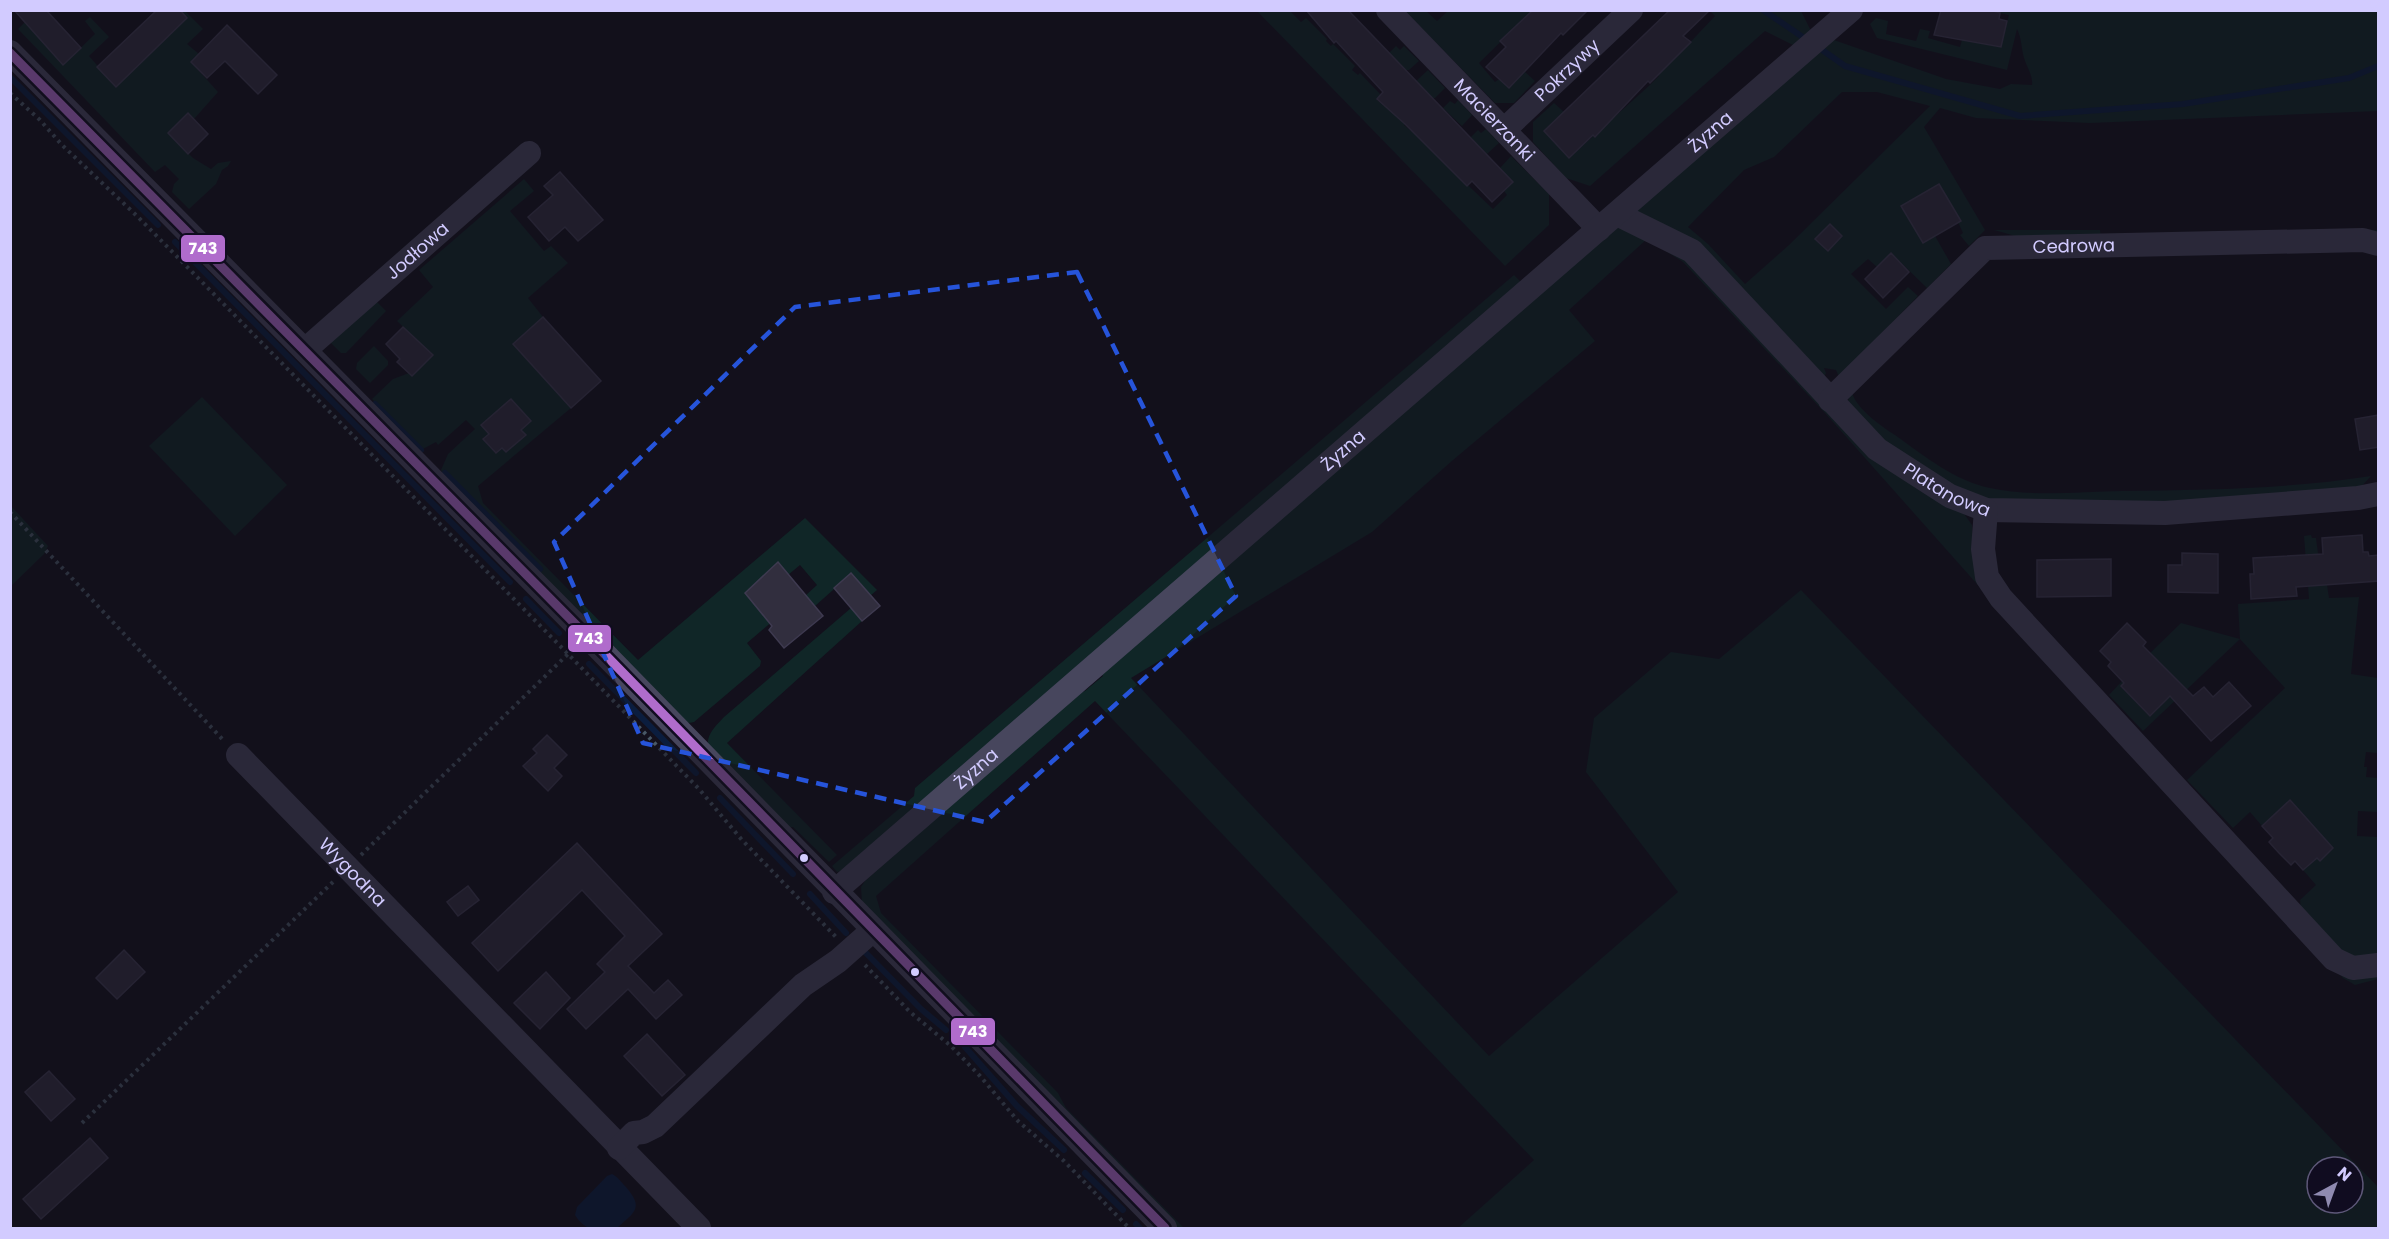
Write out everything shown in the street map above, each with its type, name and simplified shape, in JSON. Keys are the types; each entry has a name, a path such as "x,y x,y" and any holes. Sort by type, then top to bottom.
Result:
{"street":[{"name":"Macierzanki","path":"1388,10 1504,130 1608,222"},
{"name":"Pokrzywy","path":"1504,130 1630,10"},
{"name":"Żyzna","path":"834,892 1851,10"},
{"path":"10,52 650,700 834,892 1165,1228"},
{"name":"Jodłowa","path":"305,350 530,153"},
{"name":"Platanowa","path":"1608,222 1692,251 1877,449 1950,495 1986,510 2165,513 2358,498 2379,494"},
{"name":"Cedrowa","path":"1830,400 1985,248 2363,240 2379,244"},
{"path":"1986,510 1983,549 1987,577 2001,598 2334,959 2353,968 2379,965"},
{"name":"Wygodna","path":"238,755 699,1228"},
{"path":"619,1148 634,1133 643,1132 655,1126 803,985 873,930"}],"path":[{"path":"10,93 40,120 62,146 138,217 568,654 699,789 742,840 910,1012 951,1046 1018,1121 1064,1161 1129,1228"},
{"path":"10,512 238,755"}],"highlighted area":[{"path":"1077,272 1236,596 985,822 643,743 554,542 795,307"}],"green space":[{"path":"180,11 185,11 203,29 187,44 199,54 191,62 218,92 194,119 188,113 168,133 193,158 211,169 218,163 231,161 222,170 216,184 189,209 172,192 174,184 179,179 165,165 155,172 18,29 25,22 63,65 95,34 85,21 90,17 109,37 89,56 116,87 187,18"},
{"path":"1257,11 1290,11 1301,22 1306,18 1331,46 1333,44 1355,66 1352,70 1358,75 1360,73 1381,95 1377,100 1384,106 1388,102 1407,122 1404,125 1411,131 1413,129 1435,150 1433,152 1493,209 1507,195 1504,191 1513,182 1500,168 1511,156 1549,194 1549,225 1505,266"},
{"path":"1405,11 1426,11 1437,21 1448,11 1532,11 1479,63 1495,82 1499,79 1509,88 1524,71 1535,81 1514,103 1495,103"},
{"path":"1710,11 1801,11 1811,31 1793,45 1765,31 1590,186 1566,178 1533,142 1533,122 1554,103 1564,112 1544,131 1569,158 1659,76 1656,73 1674,53 1681,52 1715,16"},
{"path":"1990,11 2378,11 2378,111 2090,123 1976,118 1940,108 1924,127 1985,230 1969,246 1960,235 1963,233 1958,222 1923,243 1935,236 1951,264 1927,288 1891,253 1877,267 1868,259 1851,274 1886,309 1908,287 1918,296 1839,377 1836,370 1824,368 1826,373 1824,377 1635,212 1831,39 1946,79 2000,89 2011,84 2032,85 2032,78 2017,29 2007,70 1877,38 1870,24 1876,18 1888,21 1886,34 1916,41 1920,29 1930,31 1928,38 1960,47 1962,40 2001,46 2009,15","holes":["1842,92 1877,92 1930,106 1789,245 1745,284 1708,244 1688,227 1744,170 1774,157"]},
{"path":"1396,46 1400,50 1404,46 1419,61 1409,70 1405,70 1389,53"},
{"path":"1428,70 1445,88 1435,98 1430,98 1415,82"},
{"path":"1458,100 1472,115 1462,126 1443,108 1450,101 1455,104"},
{"path":"1486,129 1499,143 1487,154 1470,138 1478,130 1481,133"},
{"path":"524,179 534,191 510,211 544,251 551,246 568,263 528,298 543,317 514,344 571,408 478,486 483,503 638,660 805,518 877,590 870,596 851,574 815,606 805,596 817,585 800,565 788,575 777,563 745,593 761,612 781,614 747,643 761,661 760,666 694,722 681,720 444,476 441,470 448,454 475,429 466,420 438,445 436,442 421,450 372,399 393,379 409,373 412,376 433,355 397,321 433,287 419,270","holes":["511,399 531,421 521,430 526,435 506,452 502,448 495,453 484,439 489,434 481,425"]},
{"path":"1626,225 1685,260 1965,515 1972,525 1975,575 2294,924 2378,972 2378,979 2355,985 2343,978 2080,700 1825,413 1683,262 1647,239 1569,310 1595,341 1453,460 1372,532 1131,678 1489,1056 1678,892 1586,772 1594,718 1671,652 1719,659 1801,590 2347,1155 2305,1155 2305,1215 2365,1215 2365,1174 2378,1187 2378,1228 1458,1228 1534,1160 1095,701 876,896 881,913 1058,1093 1066,1108 1184,1228 1177,1228 950,997 862,903 861,887 865,881 1078,693 1085,691 1103,676 1098,669 1616,227"},
{"path":"1994,230 2100,230 2101,239 2378,230 2378,238 2044,243"},
{"path":"1514,275 1521,282 849,869 837,872 832,866 914,796 915,788"},
{"path":"375,300 386,311 346,353 341,353 327,339"},
{"path":"374,346 388,361 388,365 370,383 356,369 357,363"},
{"path":"1852,391 1857,403 1869,416 1940,466 1977,485 2006,491 2056,493 2246,488 2309,484 2371,476 2359,489 2244,503 1988,501 1948,486 1881,445 1847,403"},
{"path":"202,397 287,485 235,536 149,446"},
{"path":"10,505 48,546 44,554 11,586"},
{"path":"2311,535 2312,538 2316,538 2322,585 2327,585 2329,598 2359,597 2351,674 2378,678 2378,753 2366,752 2364,767 2367,767 2366,777 2378,778 2378,812 2358,811 2357,836 2378,837 2378,957 2347,957 2301,909 2300,900 2316,885 2303,870 2317,858 2320,860 2333,848 2291,801 2262,826 2250,812 2233,828 2187,780 2285,688 2240,639 2238,604 2309,599 2304,536"},
{"path":"851,608 862,621 727,743 837,855 829,862 793,827 787,828 708,747 708,742 712,730 724,717"},
{"path":"2181,623 2240,639 2143,731 2109,695 2122,681 2124,683 2121,687 2151,716 2181,685 2145,658"}],"water":[{"path":"612,1174 632,1194 636,1205 633,1214 617,1228 593,1229 583,1225 575,1215 577,1207 607,1176"}],"building":[{"path":"14,10 46,10 81,48 63,65"},
{"path":"157,10 180,10 187,18 116,87 97,67"},
{"path":"1306,10 1348,10 1513,182 1492,202 1472,181 1467,186 1377,99 1383,92 1336,41 1334,43"},
{"path":"1533,10 1588,10 1563,35 1561,33 1509,88 1486,67 1506,47 1500,41"},
{"path":"1670,10 1710,10 1683,36 1691,42 1650,83 1648,81 1595,137 1593,135 1569,158 1544,131"},
{"path":"1941,10 1990,10 2000,13 1999,19 2007,21 2001,47 1934,35"},
{"path":"227,25 277,75 258,94 225,61 207,78 191,62"},
{"path":"188,113 208,134 188,154 168,133"},
{"path":"560,172 603,220 578,241 565,227 549,241 528,217 553,195 544,186"},
{"path":"1939,184 1961,221 1923,243 1901,206"},
{"path":"1830,224 1842,236 1828,251 1815,239"},
{"path":"1891,253 1909,272 1883,298 1865,279"},
{"path":"543,317 601,381 571,408 513,344"},
{"path":"403,327 433,355 412,376 397,362 400,359 386,344"},
{"path":"511,399 531,421 521,430 526,435 506,452 502,448 496,453 483,439 489,434 481,425"},
{"path":"2379,415 2379,447 2360,450 2355,419"},
{"path":"2362,535 2363,552 2368,552 2369,556 2379,555 2379,581 2296,587 2297,596 2251,599 2250,574 2254,574 2253,558 2323,554 2322,538"},
{"path":"2182,553 2218,554 2218,593 2168,592 2168,565 2182,565"},
{"path":"2111,559 2111,596 2037,597 2037,560"},
{"path":"778,562 823,616 784,648 769,630 772,626 745,593"},
{"path":"851,573 880,606 862,621 834,588"},
{"path":"2127,623 2146,642 2143,646 2193,696 2204,687 2213,697 2229,682 2251,706 2211,741 2170,696 2150,716 2121,686 2124,683 2108,666 2111,662 2100,651"},
{"path":"547,735 567,755 554,768 562,776 548,791 523,766 537,753 533,749"},
{"path":"2290,800 2333,848 2320,861 2317,858 2303,870 2295,861 2291,865 2279,853 2269,842 2273,838 2262,826"},
{"path":"577,843 662,934 628,966 654,993 668,980 682,995 656,1019 628,989 586,1029 567,1009 605,972 597,964 625,936 582,890 498,971 472,943"},
{"path":"468,886 479,900 458,916 447,902"},
{"path":"124,950 145,972 117,999 96,978"},
{"path":"546,972 570,998 540,1029 514,1003"},
{"path":"647,1034 685,1075 662,1096 624,1056"},
{"path":"49,1071 75,1099 51,1121 25,1092"},
{"path":"90,1138 108,1158 41,1219 23,1199"}],"waterway":[{"path":"1763,10 1807,40"},
{"path":"1818,47 1845,66 2020,116 2183,104 2349,78 2378,66"},
{"path":"10,77 158,225"},
{"path":"175,242 510,582"},
{"path":"375,404 421,450"},
{"path":"445,473 540,569"},
{"path":"526,599 559,633"},
{"path":"589,664 696,773"},
{"path":"720,798 793,874"},
{"path":"810,894 846,933"},
{"path":"864,951 921,1009 946,1030"},
{"path":"965,1047 1017,1106 1064,1150"},
{"path":"1085,1173 1123,1210"},
{"path":"1136,1224 1140,1228"}],"transit line":[{"name":"743","path":"10,53 587,636 1165,1228"}]}
